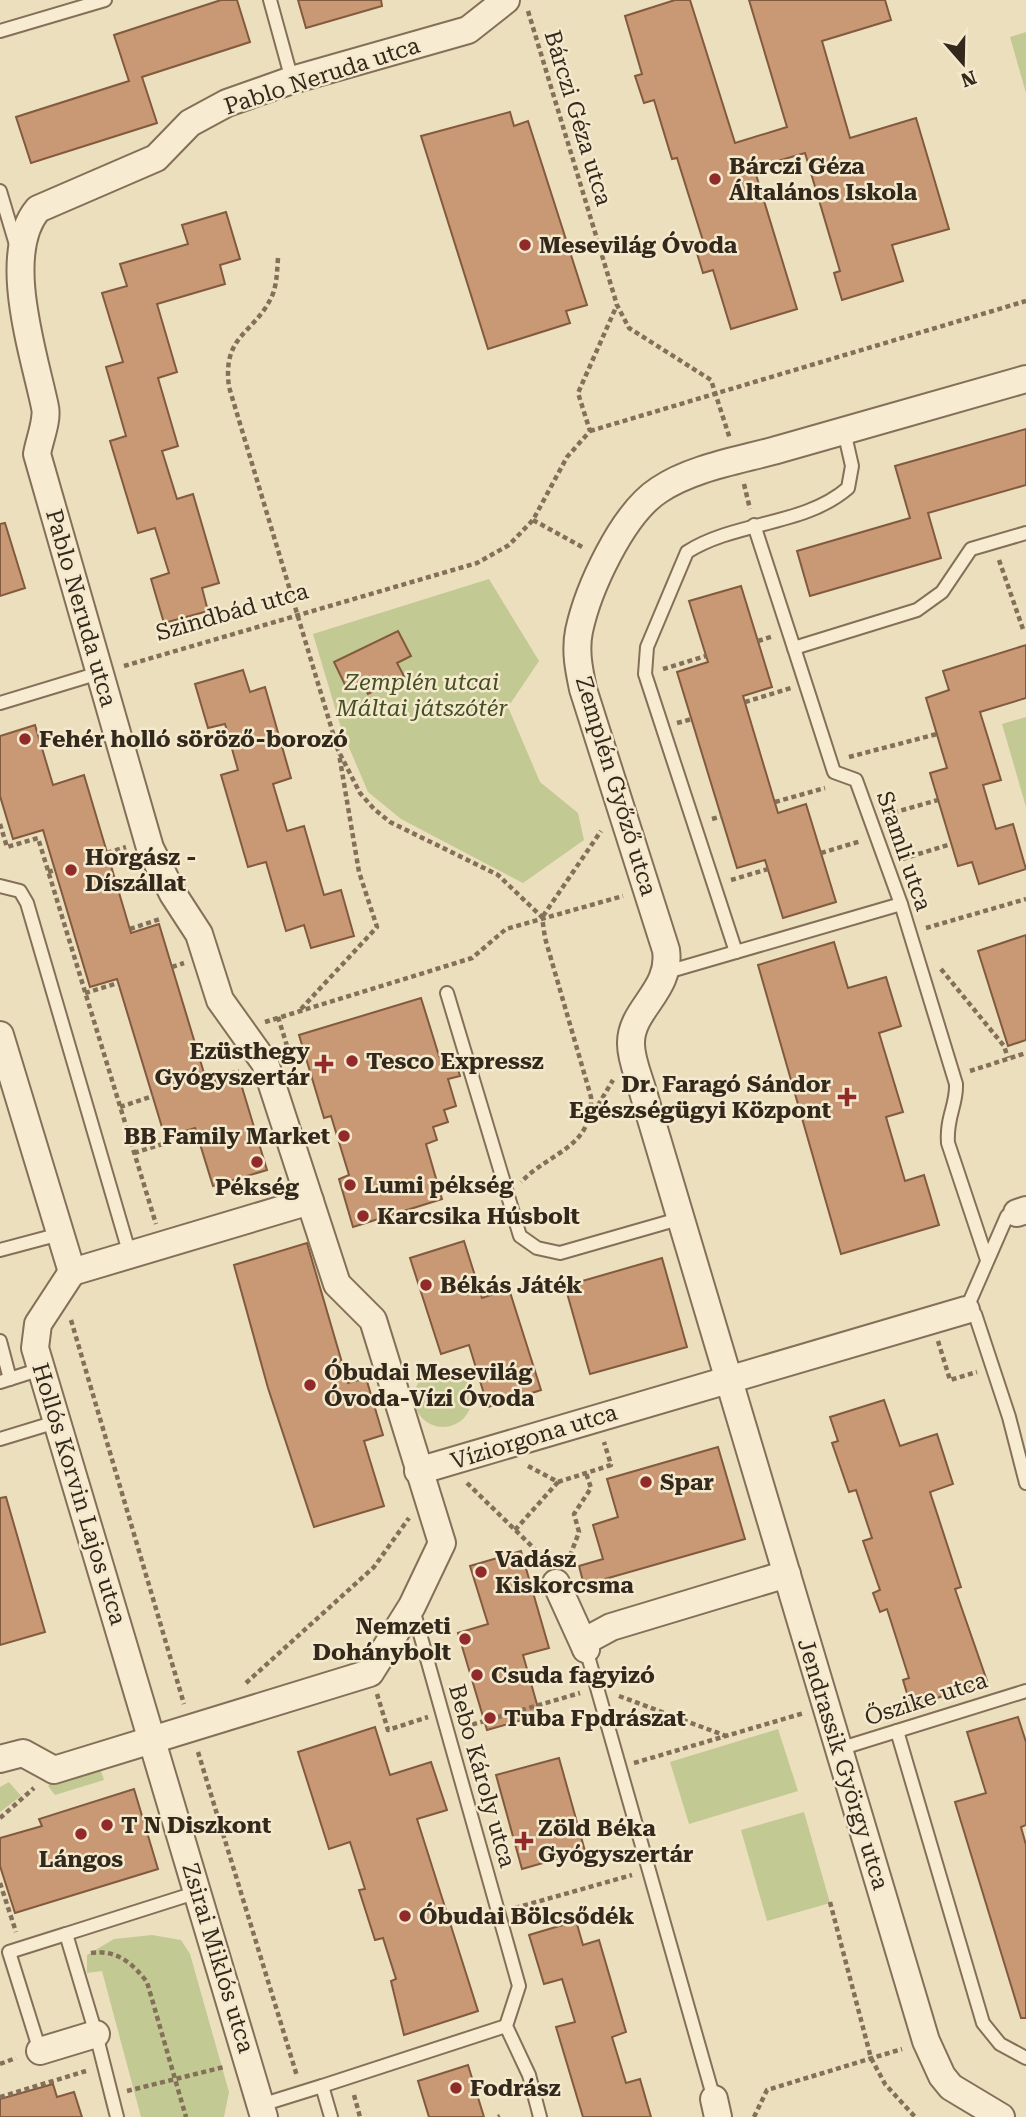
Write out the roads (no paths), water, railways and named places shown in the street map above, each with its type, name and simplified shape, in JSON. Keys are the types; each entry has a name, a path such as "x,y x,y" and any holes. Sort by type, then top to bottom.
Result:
{"street":[{"name":"Pablo Neruda utca","path":"422,1483 373,1320 337,1284 265,1063 220,1000 199,933 173,894 150,848 37,454 46,410 17,306 17,247 27,218 38,209 156,158 190,123 227,103 292,80 468,30 506,0"},
{"name":"Zemplén Győző utca","path":"667,972 663,935 583,690 577,650 586,605 607,561 635,513 657,491 677,480 1026,379"},
{"path":"667,972 636,1024 631,1044 730,1381"},
{"path":"0,1035 72,1272 310,1201"},
{"name":"Hollós Korvin Lajos utca","path":"72,1272 38,1324 35,1348 156,1749"},
{"name":"Víziorgona utca","path":"422,1483 446,1463 965,1310"},
{"name":"Jendrassik György utca","path":"730,1381 926,2041 942,2076 951,2087 1001,2117"},
{"path":"0,1759 23,1753 54,1770 156,1749 190,1727 370,1673 412,1605 442,1543 422,1483"},
{"path":"586,1649 587,1640 611,1627 787,1574"},
{"path":"556,1583 586,1649"},
{"name":"Zsirai Miklós utca","path":"156,1749 262,2111"},
{"path":"40,2051 96,2034"}],"lane":[{"path":"0,31 104,0"},
{"path":"270,0 292,80"},
{"path":"0,191 17,247"},
{"path":"736,952 645,674 647,647 687,552 722,535 826,504 848,488 852,466 844,431"},
{"path":"754,525 794,649 917,610 942,592 971,549 1026,533"},
{"name":"Sramli utca","path":"794,649 834,772 856,780 901,904 954,1077 956,1095 948,1116 948,1143 988,1260"},
{"path":"0,703 99,673"},
{"path":"0,886 20,891 27,903 130,1255"},
{"path":"667,972 901,904"},
{"path":"447,993 520,1236 537,1248 560,1253 682,1218"},
{"path":"1022,1212 1007,1216 965,1310 975,1314 1026,1483"},
{"path":"0,1250 60,1234"},
{"path":"0,1341 5,1380 41,1369"},
{"path":"0,1439 56,1422"},
{"name":"Bebo Károly utca","path":"412,1605 519,1986 506,2026"},
{"path":"586,1649 716,2108"},
{"name":"Őszike utca","path":"839,1749 1026,1691"},
{"path":"897,1731 983,2023 1000,2043 1026,2058"},
{"path":"40,2051 9,1952 198,1892"},
{"path":"66,1934 117,2117"},
{"path":"262,2111 302,2092 506,2026 528,2075 540,2117"},
{"path":"322,2086 331,2117"}],"place":[{"name":"Bárczi Géza Általános Iskola","path":"715,179"},
{"name":"Mesevilág Óvoda","path":"525,245"},
{"name":"Fehér holló söröző-borozó","path":"25,739"},
{"name":"Horgász - Díszállat","path":"71,870"},
{"name":"Tesco Expressz","path":"352,1061"},
{"name":"Ezüsthegy Gyógyszertár","path":"324,1064"},
{"name":"Dr. Faragó Sándor Egészségügyi Központ","path":"847,1097"},
{"name":"BB Family Market","path":"344,1136"},
{"name":"Pékség","path":"257,1162"},
{"name":"Lumi pékség","path":"350,1185"},
{"name":"Karcsika Húsbolt","path":"363,1216"},
{"name":"Békás Játék","path":"426,1285"},
{"name":"Óbudai Mesevilág Óvoda-Vízi Óvoda","path":"310,1385"},
{"name":"Spar","path":"646,1482"},
{"name":"Vadász Kiskorcsma","path":"481,1572"},
{"name":"Nemzeti Dohánybolt","path":"465,1639"},
{"name":"Csuda fagyizó","path":"477,1675"},
{"name":"Tuba Fpdrászat","path":"490,1718"},
{"name":"T N Diszkont","path":"107,1825"},
{"name":"Lángos","path":"81,1834"},
{"name":"Zöld Béka Gyógyszertár","path":"524,1841"},
{"name":"Óbudai Bölcsődék","path":"405,1916"},
{"name":"Fodrász","path":"456,2088"}],"park label":[{"name":"Zemplén utcai Máltai játszótér","path":"422,695"}]}
